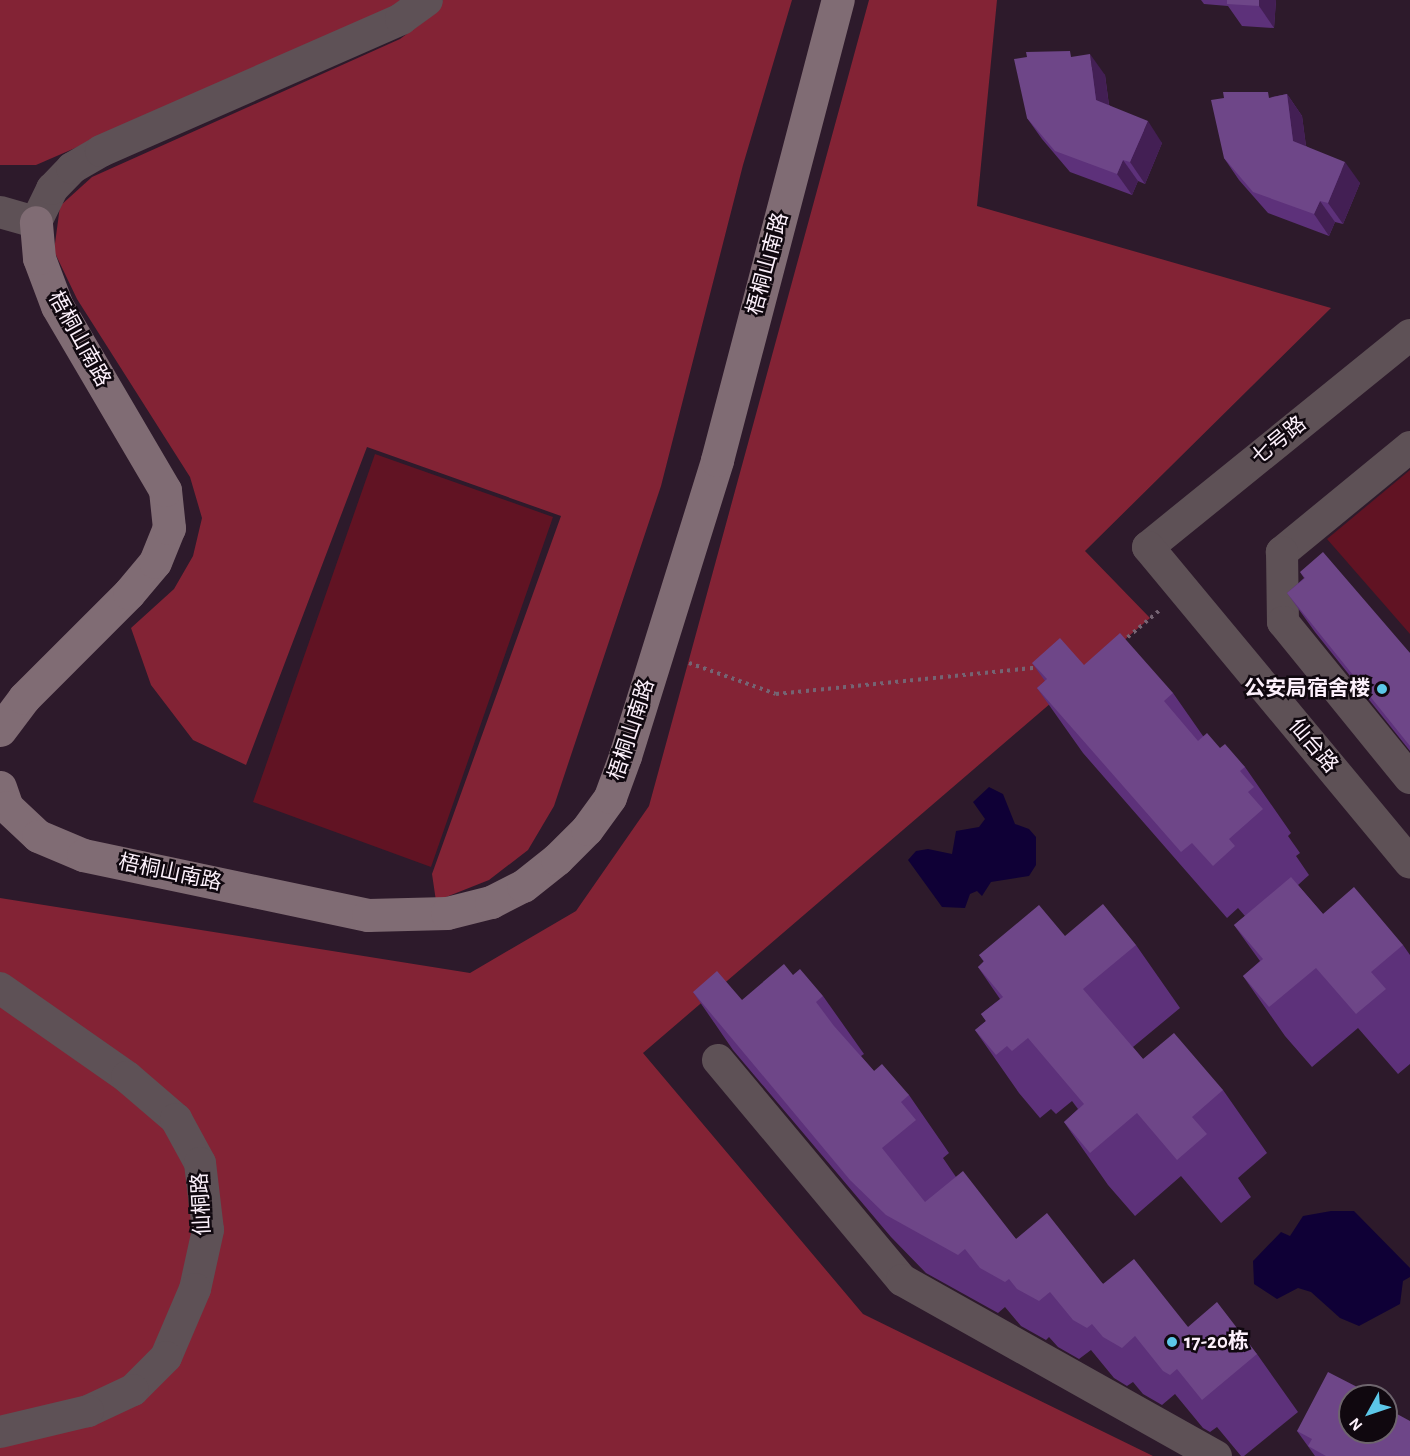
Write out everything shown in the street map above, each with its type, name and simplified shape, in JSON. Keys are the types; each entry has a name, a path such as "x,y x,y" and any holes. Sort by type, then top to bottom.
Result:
{"street":[{"path":"0,212 36,222 52,189 72,168 101,151 401,19 427,0"},
{"name":"梧桐山南路","path":"0,787 7,807 38,836 83,855 368,915 447,913 491,902 523,886 587,829 610,796 717,460 838,0"},
{"name":"梧桐山南路","path":"0,730 24,698 129,593 155,562 169,528 165,490 57,306 39,258 36,222"},
{"name":"七号路","path":"1148,547 1410,335"},
{"path":"1410,447 1282,552 1283,622 1410,778"},
{"name":"仙台路","path":"1148,547 1410,863"},
{"name":"仙桐路","path":"0,988 128,1077 176,1119 200,1163 208,1230 195,1289 166,1357 133,1390 88,1411 0,1432"},
{"path":"718,1060 902,1280 1216,1456"}],"path":[{"path":"1116,647 1184,590"},
{"path":"657,652 776,694 1042,667"}],"shaded area":[{"path":"0,0 405,0 377,17 36,165 0,165"},
{"path":"443,0 792,0 743,165 661,486 554,806 528,850 489,880 436,901 432,874 561,516 367,447 246,765 193,740 151,685 131,628 174,589 193,556 202,518 190,477 77,299 54,251 60,206 92,177 400,39 434,14"},
{"path":"869,0 997,0 977,206 1331,308 1085,551 1150,618 643,1053 863,1314 1153,1456 0,1456 0,898 470,973 576,911 649,806"},
{"path":"375,454 553,517 431,867 253,802"},
{"path":"1410,470 1410,634 1327,539"},
{"path":"989,787 1003,794 1015,824 1029,829 1036,837 1036,865 1029,876 991,882 982,896 977,891 970,894 965,908 942,907 908,860 916,851 928,849 952,854 956,831 979,827 985,819 973,802"},
{"path":"1331,1211 1354,1211 1410,1268 1410,1277 1403,1281 1400,1304 1359,1326 1340,1318 1311,1292 1298,1288 1277,1299 1254,1284 1253,1261 1281,1232 1290,1236 1303,1216"}],"building":[{"path":"1227,0 1259,0 1259,6 1227,4"},
{"path":"1070,51 1071,57 1090,54 1096,100 1148,121 1130,162 1123,160 1117,174 1055,151 1027,118 1014,59 1027,57 1026,52"},
{"path":"1223,92 1268,92 1269,98 1287,94 1293,141 1345,162 1328,203 1320,201 1314,214 1253,192 1224,158 1211,100 1224,98"},
{"name":"公安局宿舍楼","path":"1323,552 1410,653 1410,746 1287,593 1305,578 1300,572"},
{"path":"1120,633 1173,693 1164,701 1198,741 1207,733 1220,748 1225,744 1245,767 1240,771 1254,787 1248,792 1263,809 1229,839 1235,846 1213,866 1192,843 1181,852 1037,688 1047,679 1032,663 1060,638 1084,665"},
{"path":"1291,877 1323,914 1354,887 1403,945 1371,972 1386,989 1356,1014 1316,968 1269,1007 1243,976 1263,959 1234,925"},
{"path":"1103,904 1136,945 1083,989 1143,1059 1174,1033 1223,1090 1192,1117 1207,1134 1177,1160 1137,1113 1090,1153 1064,1122 1084,1104 1028,1038 1012,1051 1007,1046 996,1055 975,1030 986,1021 981,1014 1003,997 978,967 984,961 979,955 1039,905 1065,936"},
{"path":"784,964 793,975 800,969 823,996 816,1002 874,1071 882,1064 909,1095 901,1102 916,1120 882,1148 925,1202 963,1171 1016,1239 1047,1213 1103,1284 1134,1259 1188,1327 1217,1302 1257,1354 1202,1400 1177,1369 1170,1375 1163,1371 1135,1336 1122,1348 1103,1337 1092,1324 1087,1328 1073,1320 1050,1292 1039,1301 1017,1289 1009,1279 1005,1282 980,1268 965,1249 958,1255 886,1215 850,1180 693,992 717,971 742,1000"},
{"path":"1328,1372 1351,1384 1338,1384 1338,1444 1398,1444 1398,1414 1410,1421 1410,1456 1326,1456 1308,1446 1312,1439 1297,1431"}],"place":[{"name":"公安局宿舍楼","path":"1382,689"},
{"name":"17-20栋","path":"1172,1342"}]}
